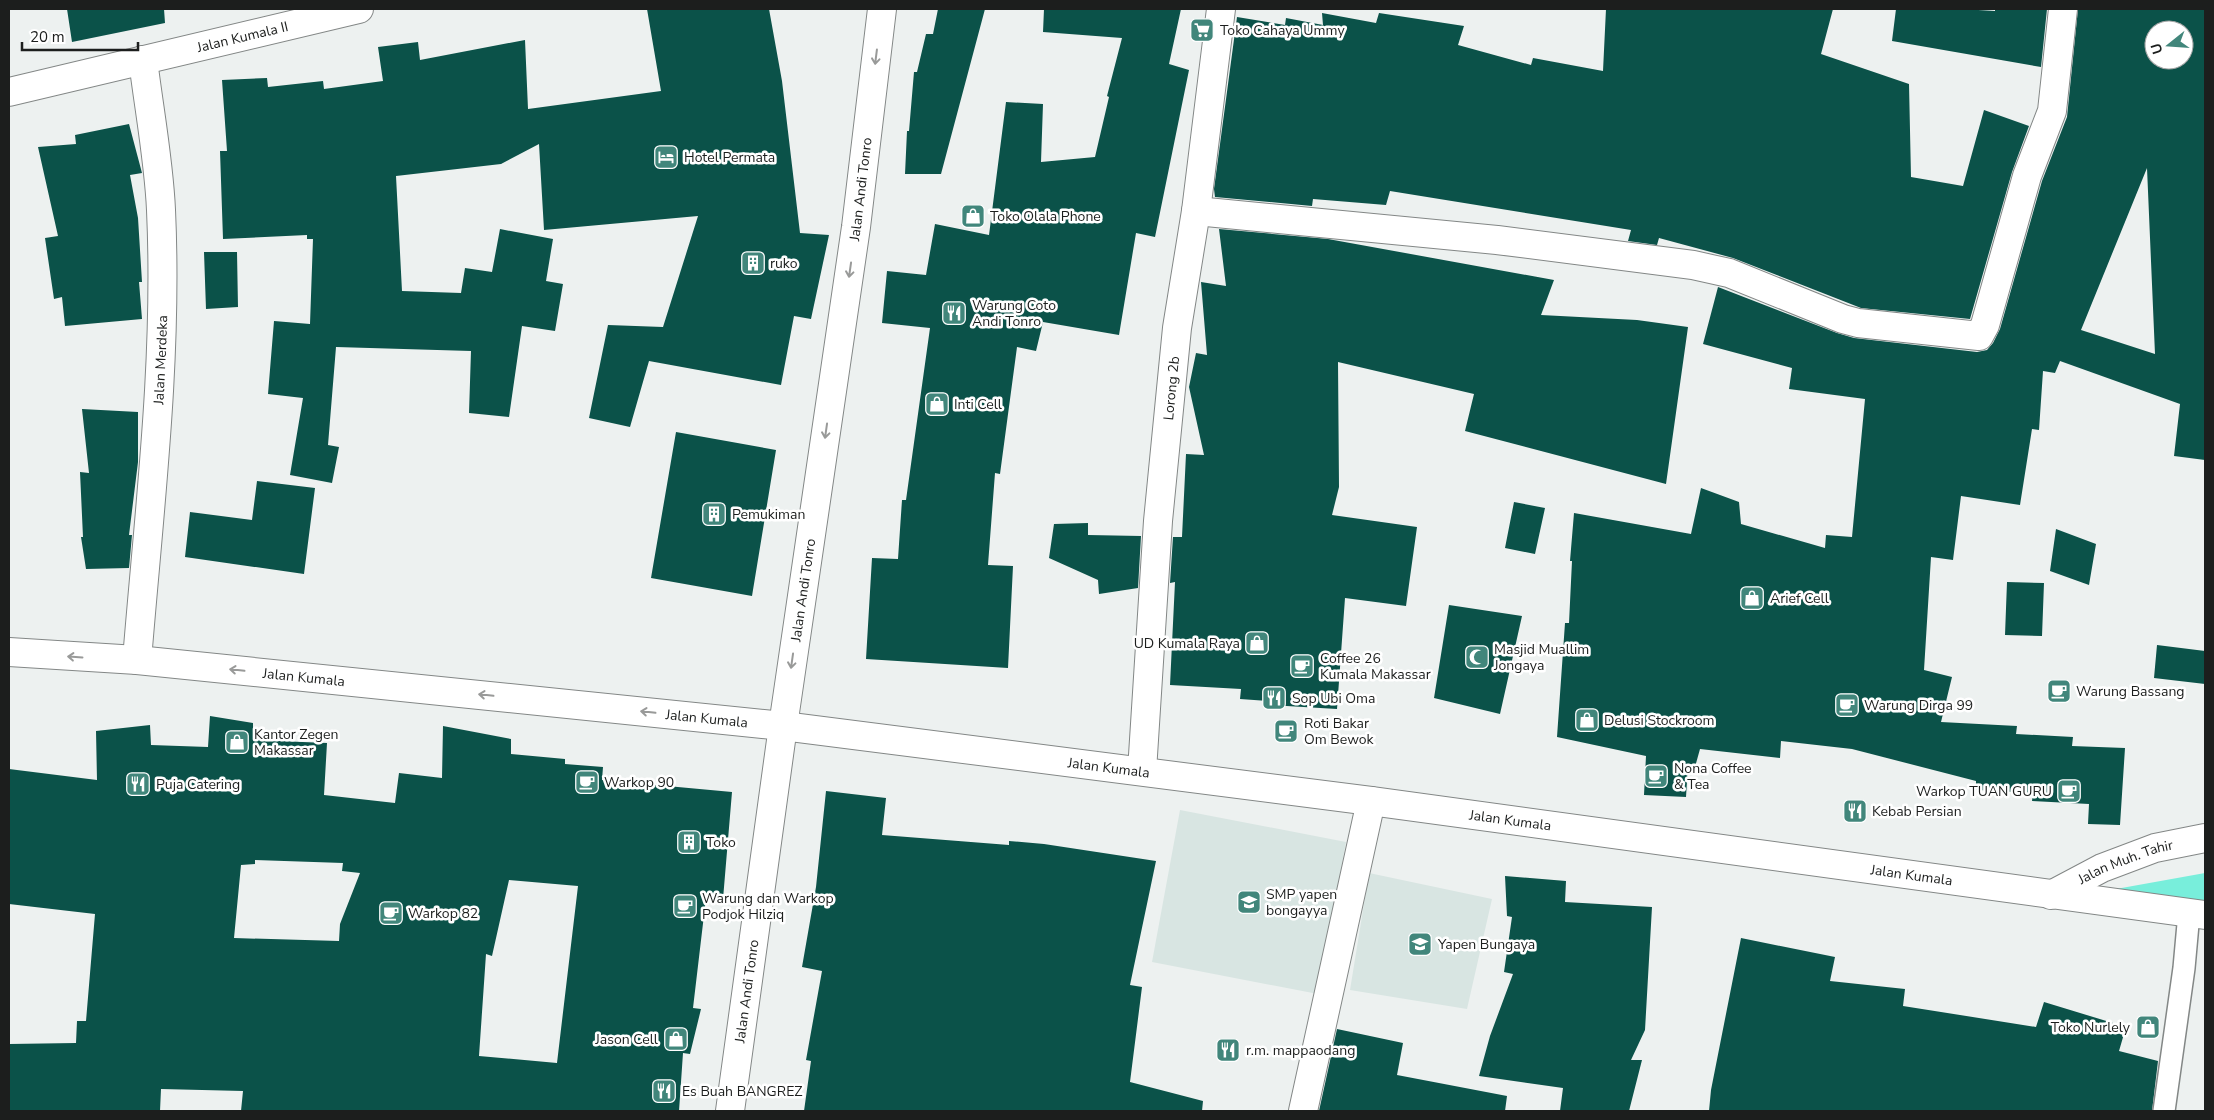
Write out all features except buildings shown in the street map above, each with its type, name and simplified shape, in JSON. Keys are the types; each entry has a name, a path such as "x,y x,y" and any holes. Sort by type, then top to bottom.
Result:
{"street":[{"name":"Jalan Kumala II","path":"9,92 359,9"},
{"name":"Jalan Andi Tonro","path":"730,1111 783,726 856,226 882,9"},
{"name":"Lorong 2b","path":"1142,771 1158,521 1177,328 1196,210 1221,9"},
{"path":"1196,210 1497,240 1693,265 1728,273 1858,323 1979,336 1985,325 2027,176 2052,110 2063,9"},
{"name":"Jalan Merdeka","path":"137,660 160,372 163,292 161,209 143,60"},
{"name":"Jalan Kumala","path":"9,652 137,660 783,726 1371,801 2197,914"},
{"path":"1303,1111 1371,801"},
{"name":"Jalan Muh. Tahir","path":"2050,895 2102,868 2155,848 2205,838"}],"lane":[{"path":"2164,1111 2184,968 2197,914"}],"shaded area":[{"name":"SMP yapen bongayya","path":"1180,810 1346,842 1318,994 1152,962"},
{"name":"Yapen Bungaya","path":"1369,873 1492,899 1467,1009 1350,990"}],"green space":[{"path":"2205,873 2205,907 2116,889"}],"place":[{"name":"Toko Cahaya Ummy","path":"1202,30"},
{"name":"Hotel Permata","path":"666,157"},
{"name":"Toko Olala Phone","path":"973,216"},
{"name":"ruko","path":"753,263"},
{"name":"Warung Coto Andi Tonro","path":"954,313"},
{"name":"Inti Cell","path":"937,404"},
{"name":"Pemukiman","path":"714,514"},
{"name":"Arief Cell","path":"1752,598"},
{"name":"UD Kumala Raya","path":"1257,643"},
{"name":"Masjid Muallim Jongaya","path":"1477,657"},
{"name":"Coffee 26 Kumala Makassar","path":"1302,666"},
{"name":"Warung Bassang","path":"2059,691"},
{"name":"Sop Ubi Oma","path":"1274,698"},
{"name":"Warung Dirga 99","path":"1847,705"},
{"name":"Delusi Stockroom","path":"1587,720"},
{"name":"Roti Bakar Om Bewok","path":"1286,731"},
{"name":"Kantor Zegen Makassar","path":"237,742"},
{"name":"Nona Coffee & Tea","path":"1656,776"},
{"name":"Warkop 90","path":"587,782"},
{"name":"Puja Catering","path":"138,784"},
{"name":"Warkop TUAN GURU","path":"2069,791"},
{"name":"Kebab Persian","path":"1855,811"},
{"name":"Toko","path":"689,842"},
{"name":"SMP yapen bongayya","path":"1249,902"},
{"name":"Warung dan Warkop Podjok Hilziq","path":"685,906"},
{"name":"Warkop 82","path":"391,913"},
{"name":"Yapen Bungaya","path":"1420,944"},
{"name":"Toko Nurlely","path":"2148,1027"},
{"name":"Jason Cell","path":"676,1039"},
{"name":"r.m. mappaodang","path":"1228,1050"},
{"name":"Es Buah BANGREZ","path":"664,1091"}]}
